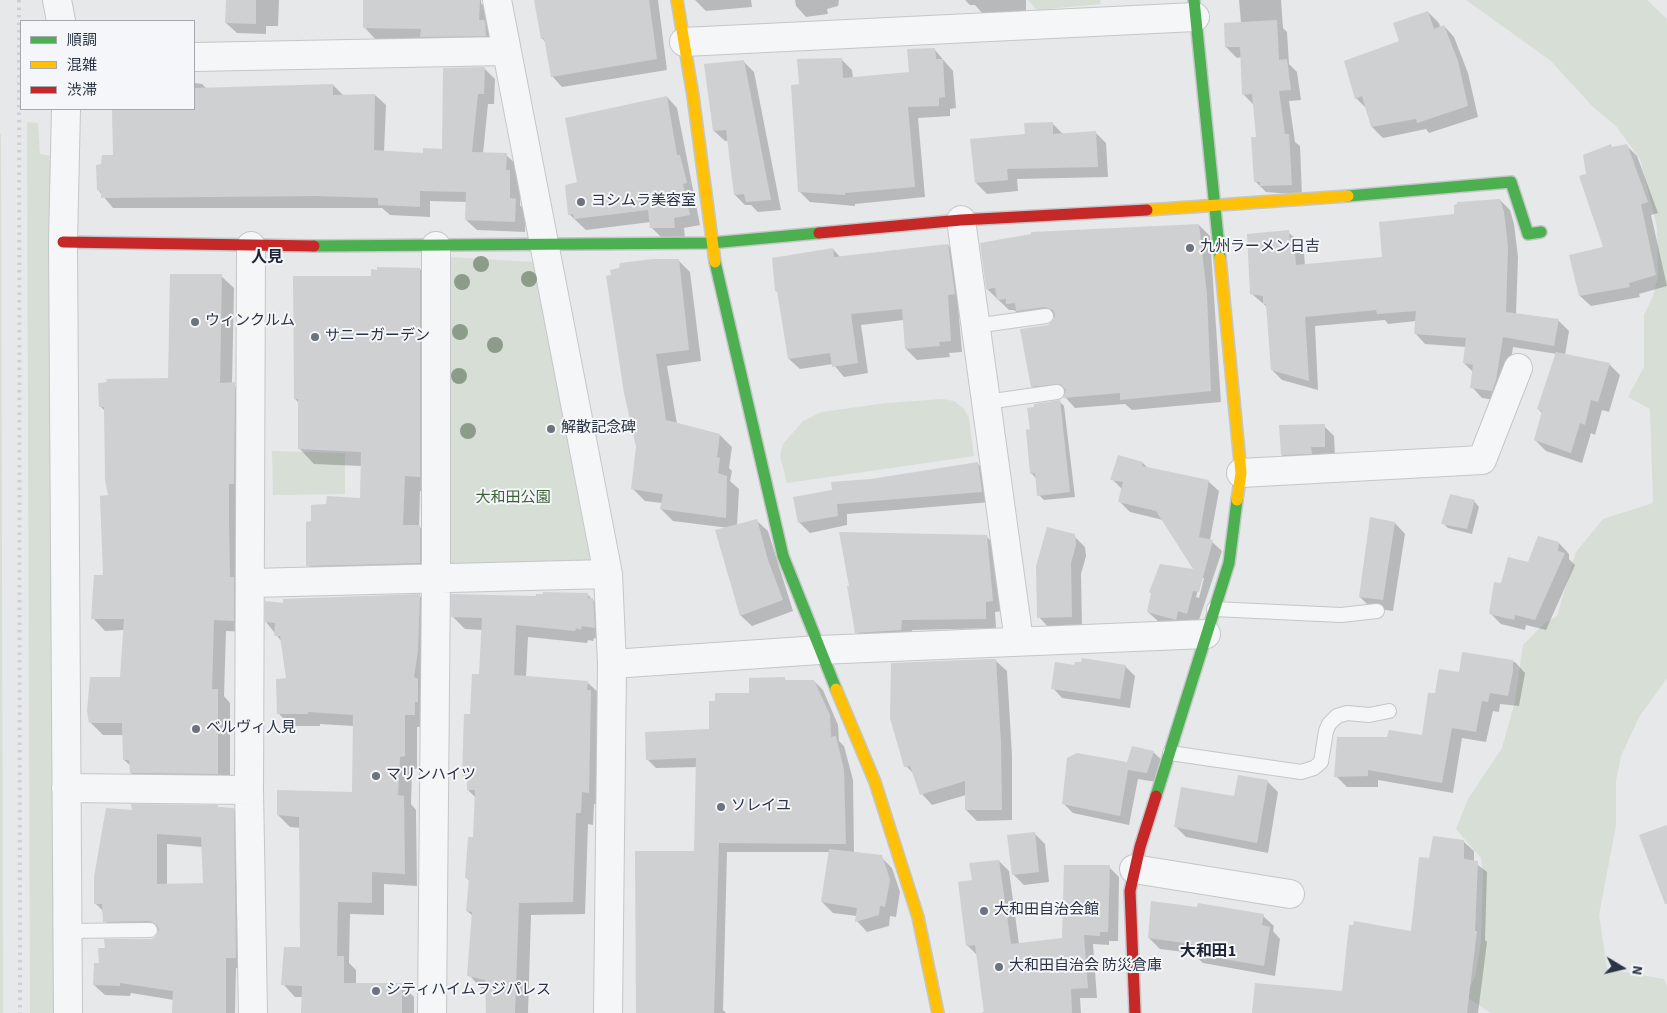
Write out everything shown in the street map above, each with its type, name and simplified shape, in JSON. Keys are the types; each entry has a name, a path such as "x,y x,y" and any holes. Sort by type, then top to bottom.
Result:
{"street":[{"path":"57,0 61,20"},
{"path":"497,0 608,574 612,664 608,1013"},
{"path":"677,0 693,96 711,243 775,526 783,556 819,650 875,782 918,918 938,1013"},
{"path":"684,42 1194,9 1241,473 1229,563 1134,869 1130,891 1130,911 1135,1013"},
{"path":"195,57 506,51"},
{"path":"66,110 63,242 68,1013"},
{"path":"63,242 251,246 711,243 961,220 1215,208 1511,182 1528,234 1541,232"},
{"path":"961,220 1019,642"},
{"path":"251,246 252,583 250,790 253,1013"},
{"path":"432,1013 436,579 436,246"},
{"path":"1241,473 1482,460 1518,368"},
{"path":"252,583 608,574"},
{"path":"612,664 819,650 1019,642 1210,621"},
{"path":"66,788 250,790"},
{"path":"1134,869 1290,894"}],"lane":[{"path":"975,326 1046,316"},
{"path":"986,402 1057,392"},
{"path":"1210,621 1377,611"},
{"path":"1170,754 1301,772 1314,768 1321,762 1326,731 1329,724 1337,716 1347,714 1368,715 1389,711"},
{"path":"67,930 150,930"}],"green space":[{"path":"1028,0 1100,0 1101,4 1037,10"},
{"path":"1466,0 1647,0 1667,19 1667,678 1639,717 1621,756 1616,781 1616,825 1599,915 1607,969 1664,979 1667,987 1667,1013 1491,1013 1465,996 1475,977 1481,941 1483,874 1481,858 1456,829 1468,799 1502,748 1515,701 1523,645 1544,624 1557,616 1576,552 1603,519 1653,503 1650,409 1628,397 1644,367 1644,315 1653,296 1658,277 1657,227 1640,159 1616,126 1593,107 1551,61"},
{"path":"27,122 38,123 40,154 52,156 56,1013 30,1013"},
{"path":"0,133 1,135 3,1013 0,1013"},
{"name":"大和田公園","path":"448,257 534,262 591,565 450,563"},
{"path":"942,399 954,401 964,409 969,418 974,456 787,483 780,456 783,444 803,421 822,412 886,403"},
{"path":"272,451 345,453 345,494 273,495"}],"building":[{"path":"226,0 256,0 256,24 225,23"},
{"path":"363,0 480,0 479,20 485,20 486,36 420,37 421,29 363,28"},
{"path":"534,0 649,0 657,59 551,77 544,38 541,39"},
{"path":"1428,11 1434,29 1444,25 1458,61 1468,106 1417,123 1416,119 1371,127 1362,96 1355,99 1344,61 1399,41 1393,23"},
{"path":"1277,20 1279,60 1287,59 1291,90 1279,91 1285,134 1289,134 1292,185 1260,186 1260,182 1254,182 1251,137 1256,137 1252,94 1242,95 1240,47 1225,47 1224,23"},
{"path":"935,48 936,59 943,59 945,97 939,98 939,106 908,107 915,187 845,193 845,195 798,192 791,85 799,84 797,59 842,58 843,78 909,72 907,49"},
{"path":"744,60 771,200 746,202 744,194 734,195 726,130 713,131 704,64"},
{"path":"485,67 484,94 478,94 472,152 507,153 506,170 510,170 510,198 516,199 515,222 465,220 466,192 420,191 420,207 378,205 378,198 317,196 101,198 101,192 97,190 96,165 101,164 102,155 113,155 112,110 195,110 195,88 333,84 333,95 375,94 374,150 423,153 423,148 442,149 443,68"},
{"path":"667,96 677,155 680,155 687,183 683,184 690,215 674,218 675,228 650,228 648,210 574,219 573,214 568,215 565,185 577,182 565,118"},
{"path":"1053,122 1053,134 1096,131 1098,167 1007,169 1008,180 975,183 970,139 1025,134 1024,123"},
{"path":"1611,144 1612,147 1627,144 1648,202 1641,204 1656,275 1629,283 1630,287 1579,296 1569,255 1603,247 1579,176 1586,174 1583,155"},
{"path":"1500,199 1504,212 1508,246 1506,312 1559,319 1554,346 1503,337 1496,380 1492,391 1470,388 1473,365 1463,363 1466,338 1414,334 1416,311 1377,314 1376,310 1305,317 1309,381 1271,370 1266,304 1263,304 1263,296 1250,294 1247,234 1289,230 1290,242 1294,241 1296,265 1382,257 1379,222 1454,214 1454,205 1457,202"},
{"path":"1199,224 1207,295 1211,391 1120,400 1120,393 1063,398 1066,390 1060,384 1031,387 1020,329 1048,325 1054,320 1055,314 1053,310 1045,307 1016,311 1015,303 1006,304 1006,299 997,300 995,288 986,289 980,243 1031,234 1031,232"},
{"path":"948,244 955,294 948,295 951,341 939,342 940,346 905,349 902,309 851,314 858,363 832,367 830,353 788,359 777,291 775,291 772,258 833,248 834,257"},
{"path":"653,259 679,259 689,350 656,354 666,420 720,434 717,457 720,458 718,473 727,476 726,518 660,509 663,494 631,489 636,447 624,393 606,276 611,275 610,270 619,268 620,263"},
{"path":"377,267 420,268 420,477 405,476 403,525 420,525 420,563 306,566 306,522 311,521 311,505 326,504 327,496 360,498 361,452 298,449 298,399 294,399 293,276 371,276 371,269 377,270"},
{"path":"170,274 222,274 220,383 235,382 234,484 229,484 230,577 234,577 234,621 214,620 212,689 218,689 218,774 130,773 129,760 123,760 122,723 89,723 87,711 90,677 120,677 124,619 91,619 94,575 103,575 100,496 108,495 105,480 104,407 99,407 98,383 107,382 106,379 168,378"},
{"path":"1556,352 1610,363 1598,402 1591,400 1585,425 1580,423 1571,453 1534,440 1542,411 1537,409"},
{"path":"1060,400 1070,492 1037,496 1035,473 1030,474 1026,430 1030,429 1027,408 1034,407 1034,404"},
{"path":"1325,424 1325,447 1311,447 1312,454 1281,455 1279,425"},
{"path":"1118,455 1143,462 1142,466 1209,480 1199,537 1213,540 1199,592 1193,591 1187,614 1178,611 1176,620 1147,612 1151,593 1149,592 1160,564 1193,569 1156,511 1118,502 1123,482 1110,480"},
{"path":"978,462 982,492 837,504 838,516 798,523 793,497 832,490 831,482 871,479"},
{"path":"1450,494 1475,500 1467,529 1441,524"},
{"path":"1370,517 1395,522 1383,600 1359,597"},
{"path":"757,519 768,560 783,600 740,616 715,530"},
{"path":"1047,527 1075,534 1076,545 1071,563 1072,617 1037,618 1036,566"},
{"path":"839,532 987,535 993,601 986,602 986,619 902,620 901,630 855,633"},
{"path":"1538,536 1559,542 1558,551 1565,553 1535,620 1515,615 1514,620 1489,614 1494,582 1501,583 1508,557 1528,562"},
{"path":"543,592 588,593 588,598 593,598 595,628 582,626 581,630 576,628 575,631 516,625 514,675 588,681 587,690 591,690 589,793 582,792 581,813 576,813 573,902 519,903 515,1013 486,1013 485,980 467,976 472,912 466,911 469,879 465,878 468,837 473,837 475,790 467,790 467,776 462,776 464,714 470,714 472,674 479,674 482,618 451,617 451,594 536,596 536,594 543,594"},
{"path":"420,594 418,651 414,677 418,679 418,702 415,702 415,715 405,715 405,756 400,757 398,795 404,796 405,874 372,872 372,903 338,902 337,956 344,956 344,983 402,983 402,1013 301,1013 302,986 281,985 284,947 300,947 299,817 277,815 277,790 352,792 353,715 308,712 308,714 277,714 276,679 286,678 280,636 274,636 275,623 265,622 265,601 283,603 283,599"},
{"path":"1462,652 1513,660 1513,671 1508,696 1490,693 1488,702 1482,701 1476,732 1452,728 1442,783 1368,770 1368,776 1334,777 1337,737 1387,737 1389,730 1422,735 1428,693 1435,693 1439,669 1459,672"},
{"path":"1082,658 1126,665 1120,699 1051,689 1055,662 1074,665 1075,662 1081,662"},
{"path":"996,659 1001,743 1002,810 965,810 965,781 920,795 910,766 904,767 890,718 891,663"},
{"path":"785,677 785,680 814,680 830,715 831,737 836,736 844,770 846,844 719,843 714,1013 636,1013 635,851 694,851 696,758 646,760 645,732 709,729 709,701 715,701 715,693 749,693 749,678"},
{"path":"1132,746 1154,751 1147,773 1128,770 1120,816 1062,804 1067,758 1077,753 1127,762"},
{"path":"1238,775 1268,780 1257,843 1174,827 1181,787 1234,796"},
{"path":"131,804 218,805 218,807 234,808 236,958 226,958 226,1013 172,1013 173,991 120,983 120,986 93,985 94,963 99,963 98,948 105,948 104,939 151,939 155,937 159,930 157,925 150,921 103,922 102,904 94,904 94,877 106,808 132,810","holes":["157,834 201,837 203,883 157,884"]},
{"path":"1667,825 1667,904 1665,904 1639,835"},
{"path":"1035,832 1039,872 1012,875 1007,835"},
{"path":"1433,836 1464,840 1464,859 1478,861 1475,931 1477,931 1467,1013 1252,1013 1255,983 1342,991 1349,925 1353,925 1354,921 1411,931 1419,857 1429,858"},
{"path":"829,849 882,855 890,880 885,907 880,906 879,915 855,922 857,908 821,902"},
{"path":"999,860 1011,944 1062,938 1064,865 1110,865 1108,932 1100,932 1100,936 1084,935 1088,988 1071,989 1072,1013 984,1013 975,945 966,946 958,882 972,880 969,863"},
{"path":"1151,901 1197,907 1198,903 1264,914 1262,925 1270,927 1264,966 1190,953 1192,944 1148,938"}],"railway":[{"path":"19,0 20,1013"}],"traffic: fast":[{"path":"1194,0 1220,258"},
{"path":"1348,196 1511,182 1528,234 1541,232"},
{"path":"314,246 711,243 819,233"},
{"path":"715,262 783,556 836,689"},
{"path":"1156,796 1229,563 1237,500"}],"traffic: slow":[{"path":"677,0 693,96 715,262"},
{"path":"1147,210 1348,196"},
{"path":"1220,258 1241,473 1237,500"},
{"path":"836,689 875,782 918,917 938,1013"}],"traffic: jam":[{"path":"819,233 961,220 1147,210"},
{"path":"63,242 314,246"},
{"path":"1135,1013 1130,891 1140,847 1156,796"}],"place":[{"name":"ヨシムラ美容室","path":"581,202"},
{"name":"九州ラーメン日吉","path":"1190,248"},
{"name":"ウィンクルム","path":"195,322"},
{"name":"サニーガーデン","path":"315,337"},
{"name":"解散記念碑","path":"551,429"},
{"name":"ベルヴィ人見","path":"196,729"},
{"name":"マリンハイツ","path":"376,776"},
{"name":"ソレイユ","path":"721,807"},
{"name":"大和田自治会館","path":"984,911"},
{"name":"大和田自治会 防災倉庫","path":"999,967"},
{"name":"シティハイムフジパレス","path":"376,991"}],"district":[{"name":"人見","path":"267,258"},
{"name":"大和田1","path":"1208,952"}]}
